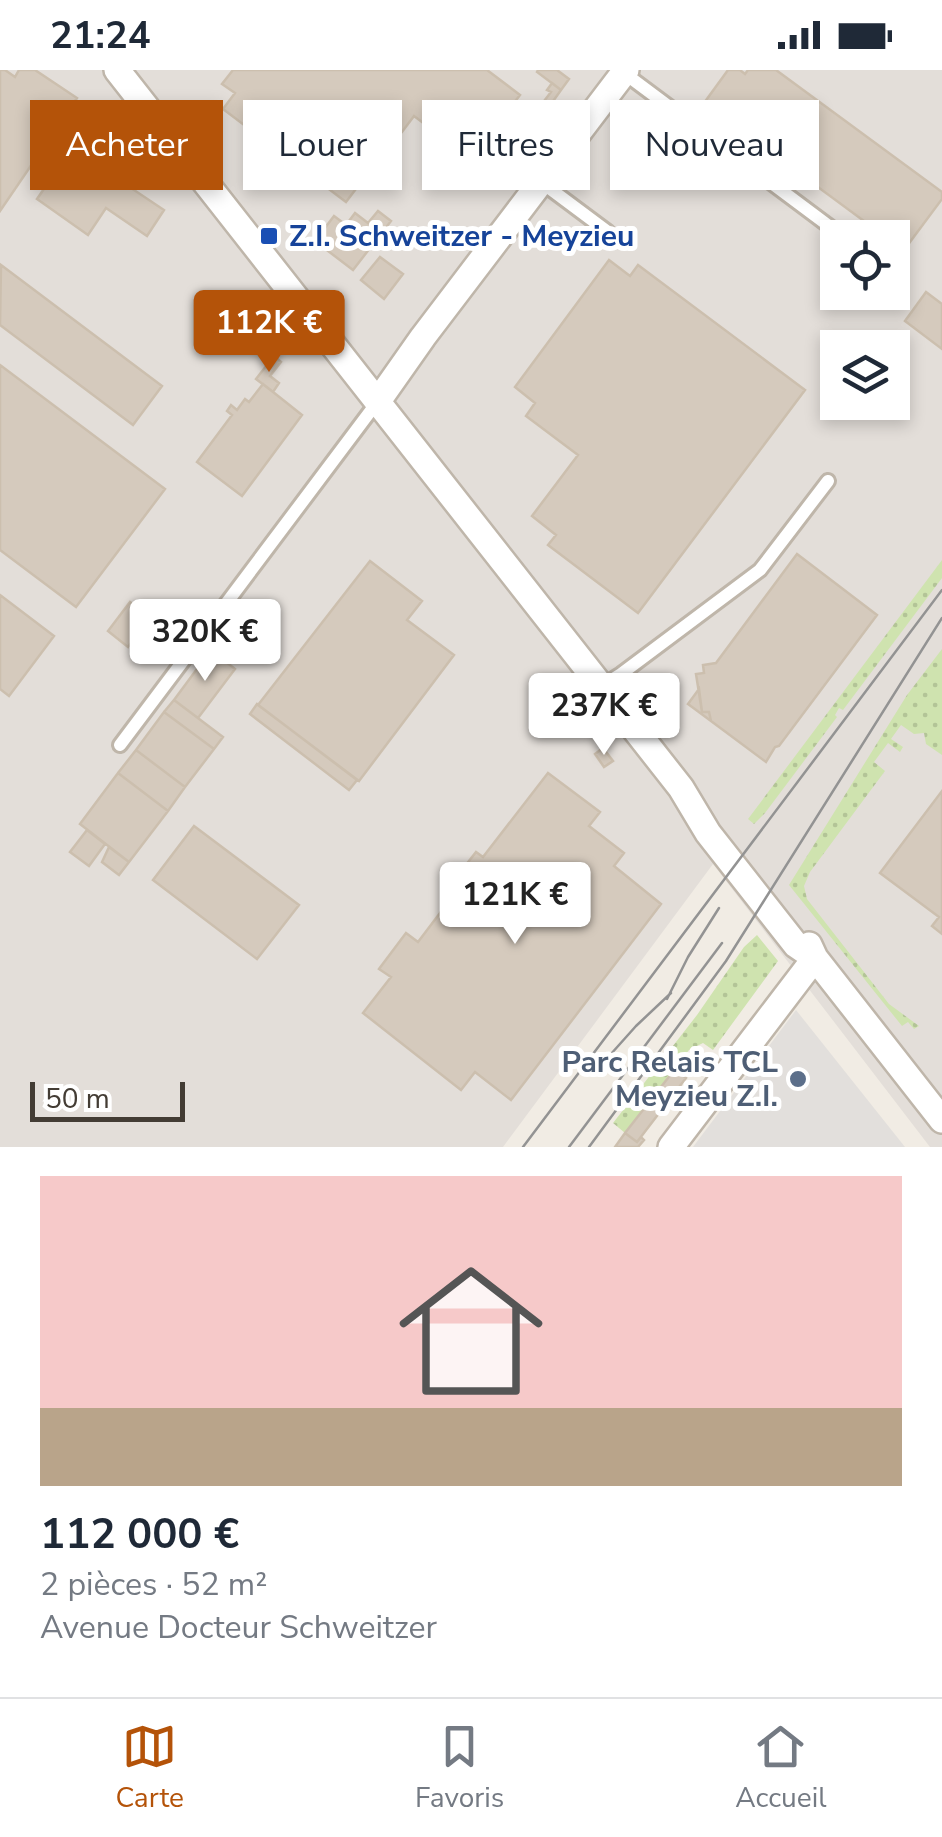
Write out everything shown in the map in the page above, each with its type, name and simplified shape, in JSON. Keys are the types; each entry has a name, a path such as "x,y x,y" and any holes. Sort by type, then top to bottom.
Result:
{"street":[{"path":"117,70 681,788 719,823 806,936 815,958 942,1120"},
{"path":"590,117 625,71"},
{"path":"378,401 535,190"},
{"path":"671,1147 815,958"}],"lane":[{"path":"625,71 821,220"},
{"path":"552,190 608,232"},
{"path":"120,745 378,401"},
{"path":"602,686 760,570 828,481"}],"shaded area":[{"path":"0,70 942,70 942,1147 930,1147 713,864 503,1147 0,1147"},
{"name":"Parc Relais TCL Meyzieu Z.I.","path":"796,1010 905,1147 693,1147"}],"green space":[{"path":"942,560 942,578 754,824 748,819"},
{"path":"942,649 942,755 926,744 924,733 914,734 901,725 891,739 903,747 900,752 888,743 874,762 885,771 810,872 804,886 807,899 889,1004 919,1026 914,1029 908,1022 902,1026 789,885 907,695"},
{"path":"757,935 778,961 713,1050 703,1043 689,1050 625,1133 613,1123 744,947"}],"building":[{"path":"0,70 15,77 19,70 35,70 77,98 30,100 30,167 0,211"},
{"path":"233,70 487,70 520,95 516,100 422,100 422,122 414,116 402,132 402,100 243,100 243,124 223,109 235,93 222,84"},
{"path":"538,70 557,70 569,79 561,90"},
{"path":"728,70 745,74 748,70 776,70 817,100 706,100"},
{"path":"552,83 561,90 554,100 545,100 551,92 547,90"},
{"path":"819,102 942,192 942,199 910,242 910,220 863,220 819,188"},
{"path":"43,190 134,190 164,210 147,236 106,208 88,235 37,199"},
{"path":"330,190 355,190 346,202"},
{"path":"378,211 391,221 353,270 315,241 334,216 346,225 355,213 368,223"},
{"path":"380,257 403,274 384,299 361,280"},
{"path":"609,260 630,276 638,265 805,390 638,613 548,545 556,535 532,516 578,455 526,416 535,403 515,387"},
{"path":"1,265 162,386 133,425 0,325"},
{"path":"926,292 942,304 942,349 905,321"},
{"path":"274,356 281,362 270,376 279,383 273,392 256,379"},
{"path":"0,365 165,489 76,607 0,550"},
{"path":"263,384 302,415 242,496 197,462 232,415 227,411 231,405 237,410"},
{"path":"797,554 877,615 766,762 711,721 709,712 702,712 696,674 704,673 703,665 716,663"},
{"path":"370,561 422,601 407,620 454,655 359,781 258,705"},
{"path":"0,595 54,636 9,696 0,689"},
{"path":"130,602 151,617 128,647 108,631"},
{"path":"211,650 235,669 198,718 174,700"},
{"path":"699,689 702,712 709,712 711,721 688,704"},
{"path":"174,700 223,737 214,749 164,712"},
{"path":"257,704 357,780 349,790 250,714"},
{"path":"164,712 214,749 185,787 136,750"},
{"path":"603,748 613,761 604,767 595,754"},
{"path":"136,750 185,787 168,811 118,773"},
{"path":"118,773 168,811 129,862 80,824"},
{"path":"548,773 600,812 589,826 624,853 614,866 661,904 511,1100 475,1072 461,1090 363,1013 391,977 379,969 406,933 418,942 465,880 458,875 476,852 483,857"},
{"path":"942,791 942,934 932,926 939,917 880,873"},
{"path":"194,826 299,905 257,959 153,880"},
{"path":"87,830 105,844 89,866 70,852"},
{"path":"109,847 129,862 119,875 102,862"},
{"path":"675,1069 686,1078 637,1142 625,1133"},
{"path":"625,1133 637,1142 641,1137 644,1140 638,1147 615,1147"}],"tram line":[{"path":"523,1147 942,590"},
{"path":"589,1147 726,961 942,618"},
{"path":"667,999 719,908"},
{"path":"569,1147 722,943"},
{"path":"602,1064 671,993"}],"place":[{"name":"Z.I. Schweitzer - Meyzieu","path":"269,236"},
{"name":"Parc Relais TCL Meyzieu Z.I.","path":"798,1079"}]}
